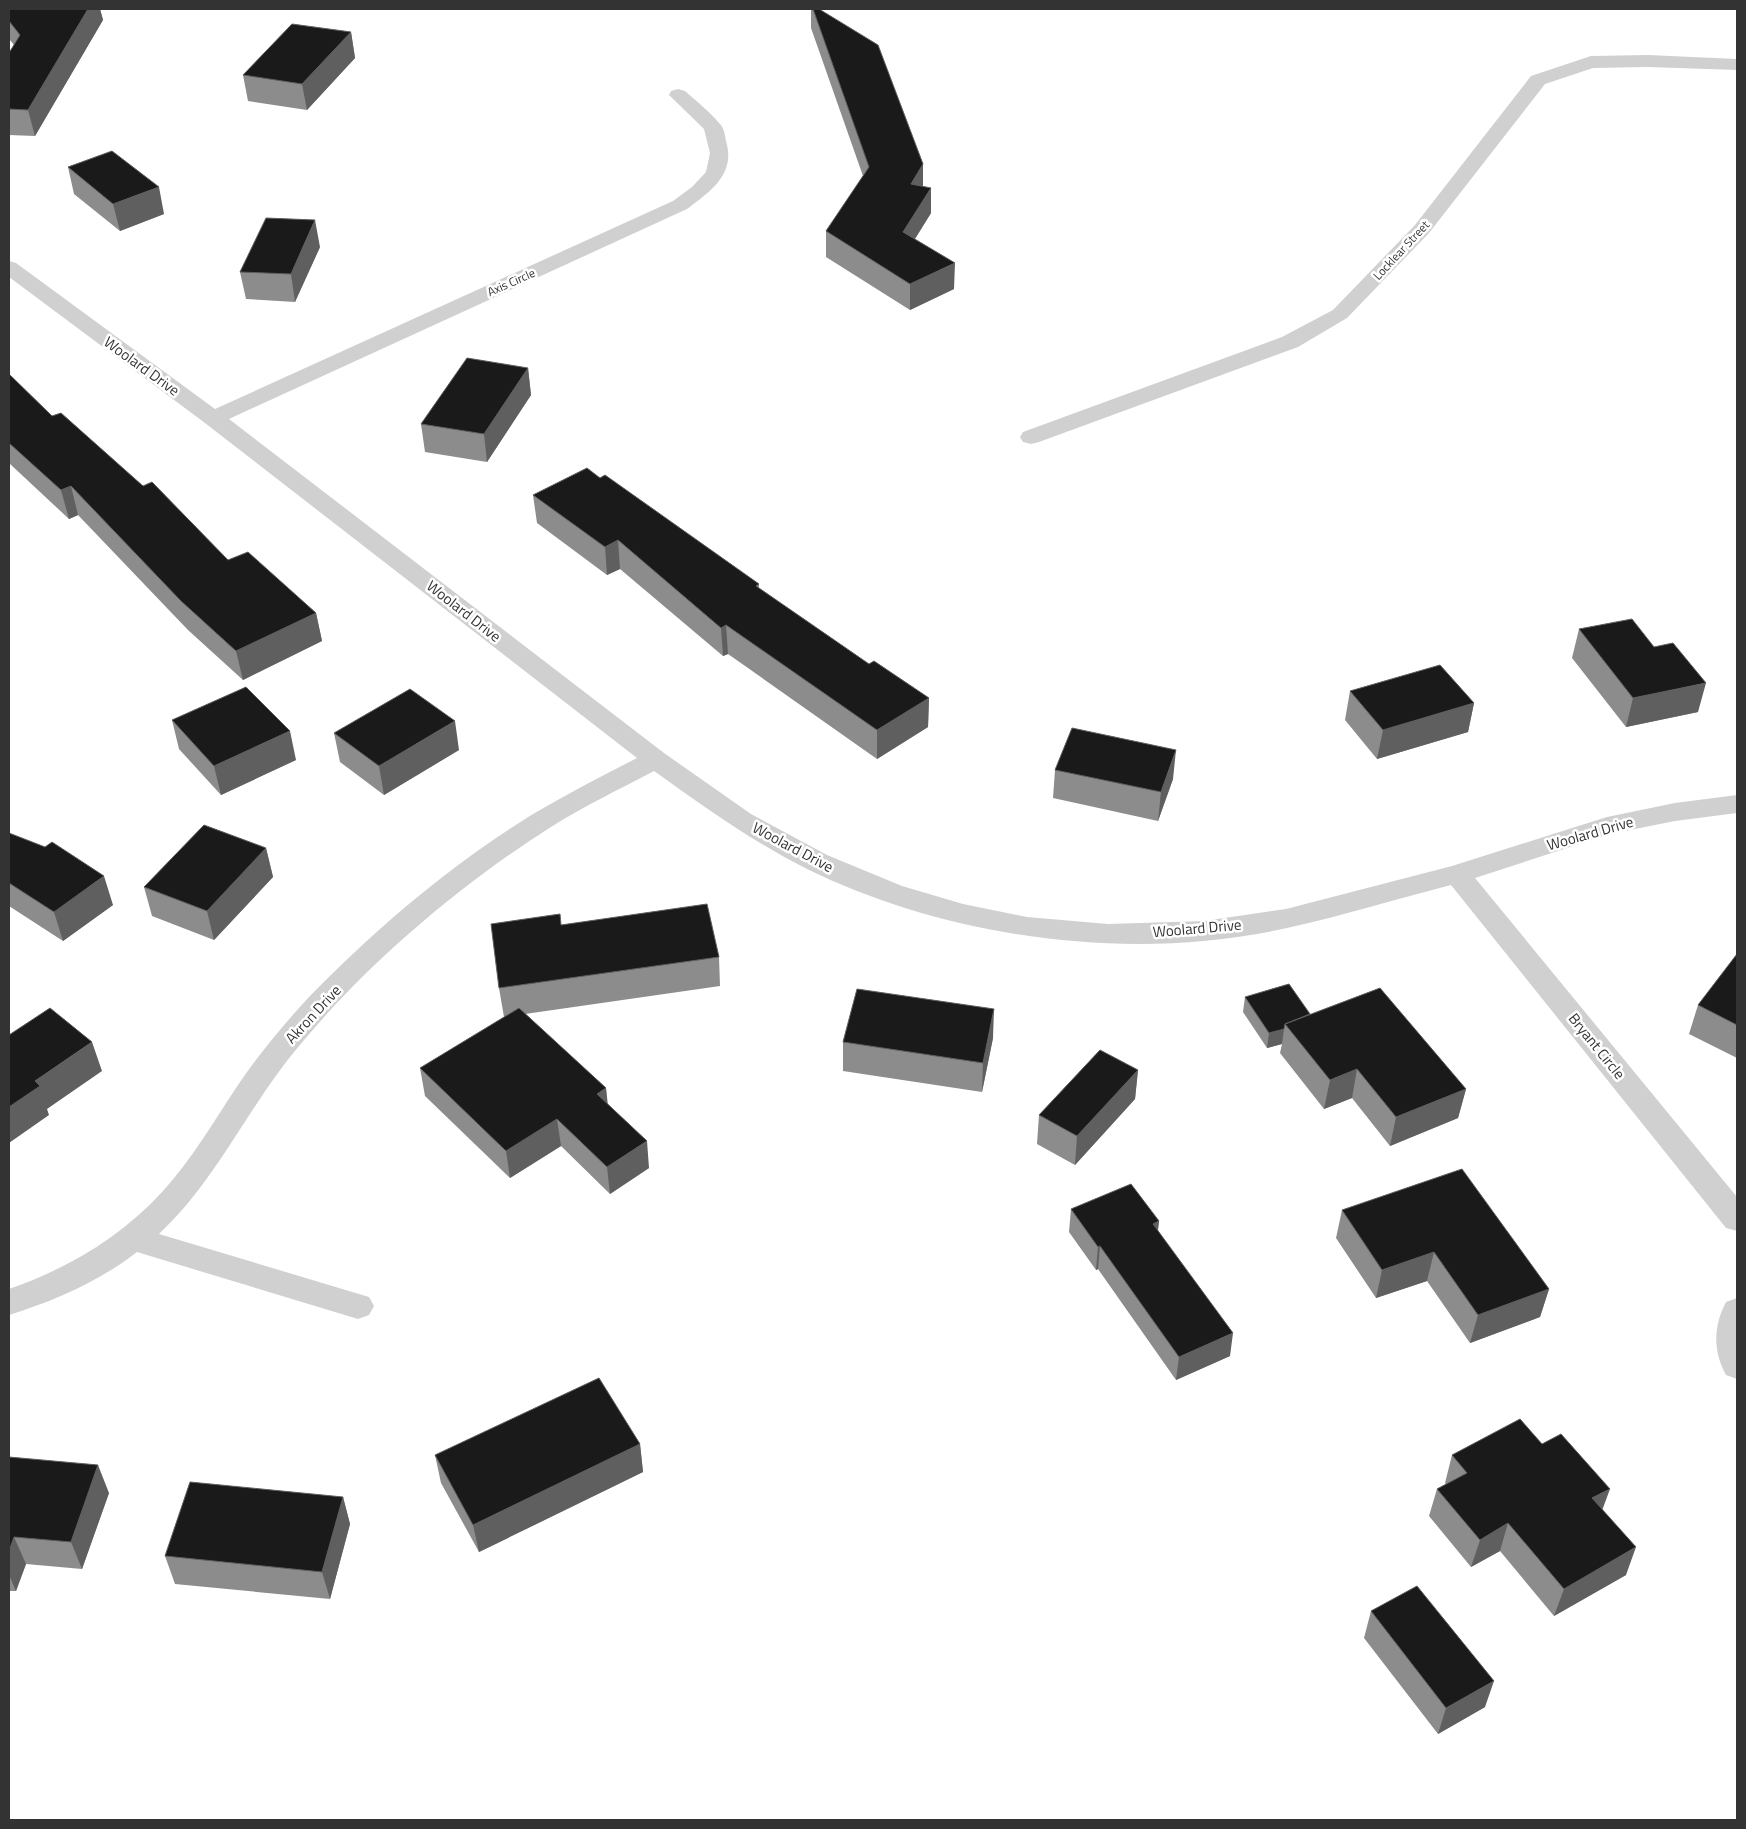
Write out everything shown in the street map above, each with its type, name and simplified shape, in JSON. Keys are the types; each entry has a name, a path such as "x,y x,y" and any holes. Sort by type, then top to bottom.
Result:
{"street":[{"name":"Locklear Street","path":"1031,437 1290,342 1340,314 1422,229 1538,80 1591,62 1648,61 1737,65"},
{"name":"Axis Circle","path":"213,418 680,205 699,191 715,174 720,153 713,127 678,95"},
{"name":"Woolard Drive","path":"9,267 213,418 655,759 742,820 817,862 892,893 962,914 1027,927 1108,934 1204,931 1286,919 1457,874 1608,826 1675,812 1737,804"},
{"name":"Akron Drive","path":"9,1302 49,1288 98,1262 133,1238 174,1198 216,1142 274,1056 319,1006 366,959 422,908 474,868 544,820 655,759"},
{"name":"Bryant Circle","path":"1457,874 1737,1219"},
{"path":"133,1238 358,1306"},
{"path":"1737,1311 1731,1328 1734,1358 1737,1366"}],"building":[{"path":"9,9 88,9 28,110 9,109 9,53 20,35 9,21"},
{"path":"813,9 819,9 878,45 923,164 911,184 931,188 903,232 955,263 910,284 826,231 869,167"},
{"path":"292,24 351,32 302,84 243,75"},
{"path":"112,151 159,187 113,204 68,167"},
{"path":"266,218 315,220 291,274 240,272"},
{"path":"467,358 528,368 484,434 421,424"},
{"path":"9,374 52,416 61,413 143,486 152,482 228,560 248,552 316,613 236,651 181,601 71,486 61,490 9,443"},
{"path":"587,468 600,478 605,475 759,584 756,586 869,664 874,661 929,698 877,730 726,625 721,628 618,540 605,547 533,495"},
{"path":"1632,619 1654,647 1673,643 1706,683 1633,698 1579,629"},
{"path":"1440,665 1474,703 1383,730 1350,691"},
{"path":"246,687 290,731 214,766 172,720"},
{"path":"410,689 455,721 379,766 334,733"},
{"path":"1072,728 1176,750 1161,792 1055,770"},
{"path":"204,825 266,848 207,911 144,887"},
{"path":"9,833 45,847 52,842 104,876 54,912 9,883"},
{"path":"707,904 719,957 499,988 491,924 560,914 561,925"},
{"path":"1737,954 1737,1025 1698,1005"},
{"path":"1289,984 1310,1014 1285,1024 1284,1029 1269,1033 1245,997"},
{"path":"1380,988 1466,1089 1396,1117 1357,1069 1330,1080 1285,1024"},
{"path":"857,989 994,1009 983,1063 843,1042"},
{"path":"50,1008 92,1042 35,1081 40,1086 9,1107 9,1035"},
{"path":"519,1008 606,1088 597,1094 647,1141 607,1167 557,1119 506,1151 420,1068"},
{"path":"1100,1050 1138,1070 1077,1136 1039,1115"},
{"path":"1462,1169 1549,1289 1478,1315 1434,1252 1382,1270 1342,1210"},
{"path":"1131,1184 1159,1221 1153,1224 1233,1333 1179,1357 1100,1246 1098,1247 1071,1209"},
{"path":"599,1378 640,1444 473,1525 435,1455"},
{"path":"1520,1419 1542,1444 1561,1434 1610,1489 1592,1498 1636,1547 1564,1589 1508,1523 1480,1540 1437,1489 1467,1473 1452,1455"},
{"path":"9,1457 98,1465 71,1542 14,1537 9,1551"},
{"path":"190,1482 343,1497 322,1572 165,1556"},
{"path":"1417,1586 1494,1681 1446,1708 1371,1611"}]}
